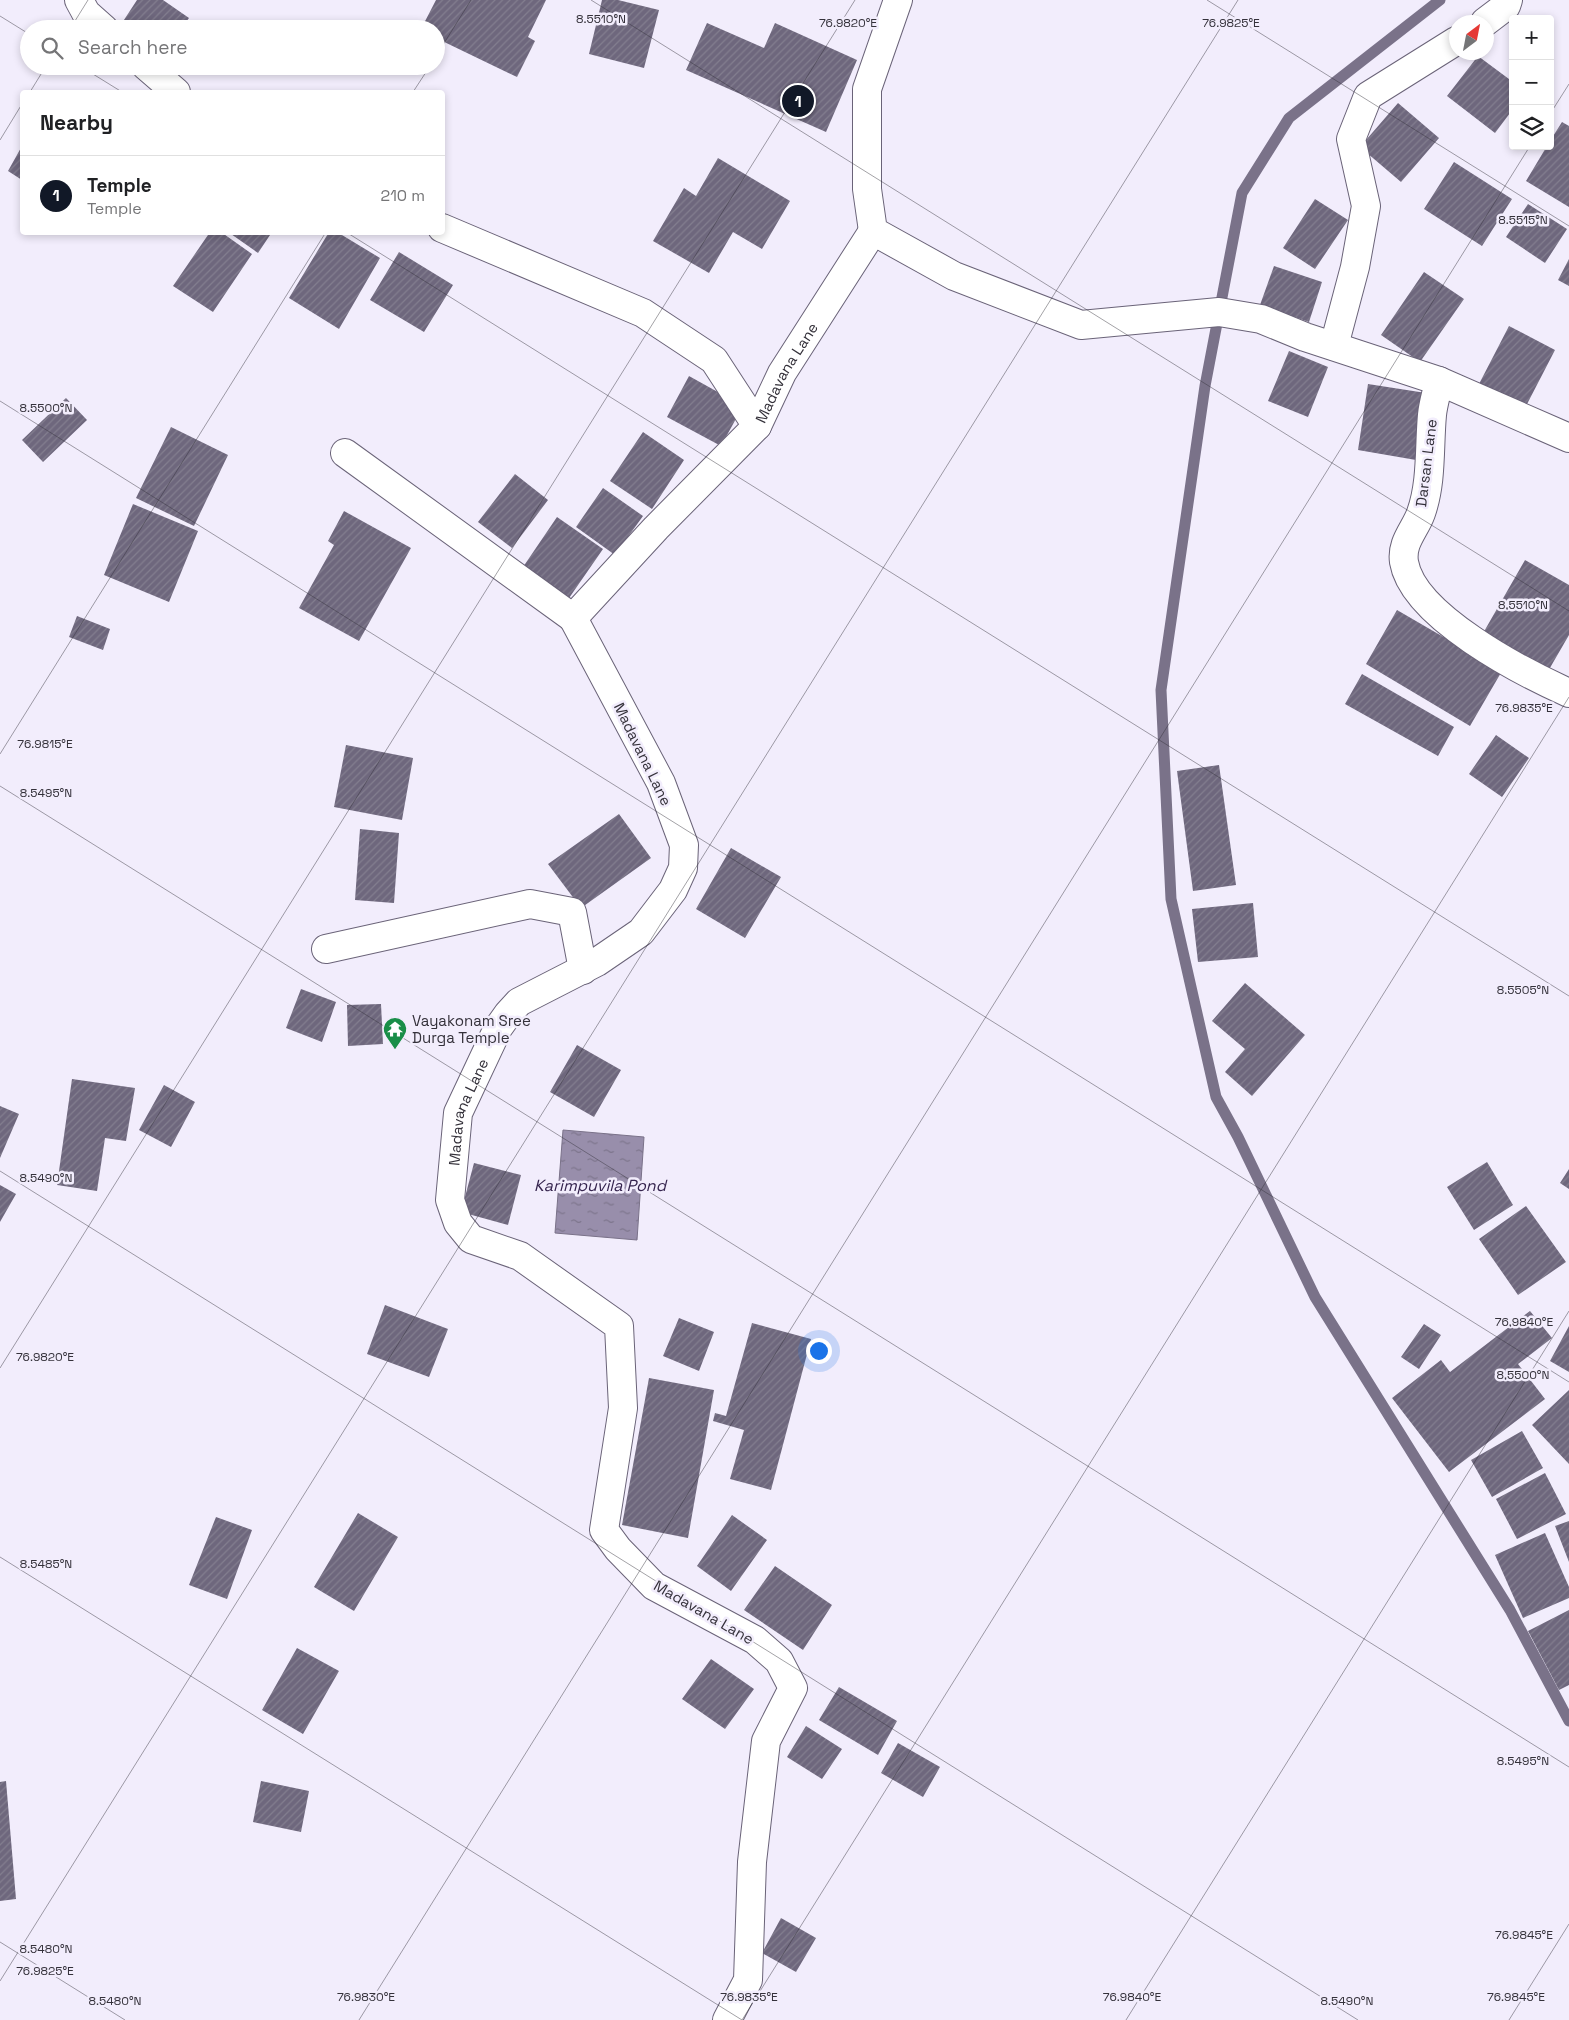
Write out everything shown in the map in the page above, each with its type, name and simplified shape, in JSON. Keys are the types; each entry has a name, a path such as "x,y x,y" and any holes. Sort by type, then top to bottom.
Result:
{"street":[{"path":"79,0 86,13 94,20"},
{"path":"898,0 867,89 866,189 873,231 954,276 1082,325 1214,311 1261,319 1304,338 1439,381 1569,438"},
{"path":"1494,15 1506,6 1508,0"},
{"path":"1334,346 1355,268 1366,206 1351,139 1368,96 1449,45"},
{"path":"156,75 174,90"},
{"path":"445,229 643,313 714,360 757,426"},
{"name":"Madavana Lane","path":"727,2020 748,1980 752,1862 766,1741 793,1688 779,1661 755,1640 654,1586 618,1549 604,1530 623,1408 619,1326 520,1256 471,1239 458,1223 450,1200 458,1113 498,1028 519,1002 583,970 641,932 673,890 683,868 684,845 661,782 573,618 656,528 757,426 782,373 873,231"},
{"name":"Darsan Lane","path":"1439,381 1432,413 1428,470 1421,513 1404,547 1404,562 1413,586 1451,624 1529,675 1569,693"},
{"path":"345,454 573,618"},
{"path":"326,950 530,904 572,912 583,970"}],"water":[{"name":"Karimpuvila Pond","path":"563,1130 644,1137 637,1240 555,1233"}],"building":[{"path":"137,0 163,0 189,18 188,20 124,20"},
{"path":"436,0 546,0 528,37 535,41 517,77 445,42 445,20 426,20"},
{"path":"602,0 618,0 659,10 644,68 589,54"},
{"path":"707,23 764,48 775,23 857,60 826,132 686,70"},
{"path":"1475,60 1483,60 1509,79 1509,114 1495,133 1447,96"},
{"path":"1398,103 1439,138 1401,182 1360,147"},
{"path":"1562,122 1569,126 1569,207 1526,181 1545,150 1554,150 1554,135"},
{"path":"20,150 20,179 8,171"},
{"path":"718,158 790,201 762,249 733,232 709,273 653,241 684,188 696,196"},
{"path":"1454,162 1512,199 1482,246 1424,209"},
{"path":"1315,199 1348,220 1315,269 1283,248"},
{"path":"1528,204 1567,229 1545,263 1506,237"},
{"path":"208,235 225,235 252,254 213,312 173,286"},
{"path":"232,235 270,235 258,253"},
{"path":"327,235 342,235 380,258 339,329 289,298"},
{"path":"399,252 453,285 424,332 370,300"},
{"path":"1569,259 1569,286 1558,280"},
{"path":"1274,266 1322,282 1309,322 1260,305"},
{"path":"1424,272 1464,299 1420,362 1381,335"},
{"path":"1509,326 1555,350 1525,408 1479,384"},
{"path":"1289,351 1328,367 1308,417 1268,401"},
{"path":"689,376 743,406 721,446 667,417"},
{"path":"1368,384 1426,393 1416,460 1358,450"},
{"path":"66,398 87,420 43,462 22,440"},
{"path":"171,427 228,455 194,526 136,498"},
{"path":"643,432 684,460 652,509 610,481"},
{"path":"515,474 548,500 512,548 478,522"},
{"path":"603,488 643,516 615,555 576,527"},
{"path":"133,504 198,531 169,602 104,575"},
{"path":"344,511 411,548 359,641 299,608 334,545 328,541"},
{"path":"557,517 603,549 567,601 521,570"},
{"path":"1525,560 1569,585 1569,635 1547,673 1482,635"},
{"path":"1397,610 1502,671 1470,726 1366,664"},
{"path":"77,616 110,629 103,650 69,637"},
{"path":"1362,674 1454,727 1438,756 1345,704"},
{"path":"1496,735 1529,758 1502,797 1469,774"},
{"path":"346,745 413,758 402,820 334,807"},
{"path":"1219,765 1236,885 1193,891 1177,771"},
{"path":"619,814 651,858 581,908 548,864"},
{"path":"360,829 399,833 394,903 355,900"},
{"path":"731,848 781,877 745,938 696,909"},
{"path":"1253,903 1258,957 1198,962 1192,909"},
{"path":"1245,983 1305,1035 1252,1096 1225,1072 1245,1049 1212,1021"},
{"path":"301,989 336,1002 322,1042 286,1028"},
{"path":"381,1004 383,1044 348,1046 347,1005"},
{"path":"577,1045 621,1070 594,1117 550,1092"},
{"path":"72,1079 135,1088 126,1141 105,1138 97,1191 57,1185"},
{"path":"164,1085 195,1102 171,1147 139,1130"},
{"path":"0,1106 19,1114 0,1158"},
{"path":"1487,1162 1513,1205 1474,1230 1447,1187"},
{"path":"474,1163 521,1175 508,1225 461,1212"},
{"path":"1569,1169 1569,1189 1560,1183"},
{"path":"0,1185 16,1194 0,1222"},
{"path":"1526,1206 1566,1262 1518,1295 1479,1239"},
{"path":"385,1305 448,1329 429,1377 367,1354"},
{"path":"1530,1311 1552,1338 1518,1364 1545,1399 1449,1472 1392,1398 1441,1360 1450,1372"},
{"path":"679,1318 714,1332 699,1371 663,1356"},
{"path":"752,1323 811,1339 771,1490 730,1479 744,1430 713,1421 715,1413 726,1416"},
{"path":"1424,1324 1441,1335 1419,1369 1401,1357"},
{"path":"1569,1326 1569,1372 1550,1361"},
{"path":"649,1378 714,1390 688,1538 622,1525"},
{"path":"1569,1390 1569,1464 1532,1425"},
{"path":"1522,1431 1543,1468 1492,1497 1471,1460"},
{"path":"1545,1473 1566,1514 1517,1539 1496,1499"},
{"path":"358,1513 398,1537 354,1611 314,1587"},
{"path":"732,1515 767,1540 731,1591 697,1566"},
{"path":"216,1517 252,1530 227,1599 189,1585"},
{"path":"1569,1521 1569,1562 1555,1526"},
{"path":"1545,1533 1569,1587 1569,1598 1523,1618 1495,1555"},
{"path":"775,1566 832,1605 803,1650 744,1610"},
{"path":"1569,1610 1569,1685 1559,1690 1528,1631"},
{"path":"297,1648 339,1671 303,1734 262,1710"},
{"path":"711,1659 754,1689 725,1729 682,1699"},
{"path":"839,1687 897,1721 878,1755 819,1720"},
{"path":"806,1726 842,1749 822,1779 787,1757"},
{"path":"898,1743 940,1767 923,1797 881,1773"},
{"path":"6,1781 16,1899 0,1901 0,1782"},
{"path":"261,1781 309,1791 301,1832 253,1822"},
{"path":"781,1918 816,1938 796,1972 762,1953"}],"waterway":[{"path":"1440,0 1289,118 1242,193 1205,386 1161,690 1171,899 1216,1097 1238,1137 1315,1297 1510,1610 1569,1721"}],"place":[{"name":"Temple","path":"798,101"},
{"name":"Vayakonam Sree Durga Temple","path":"395,1050"}]}
